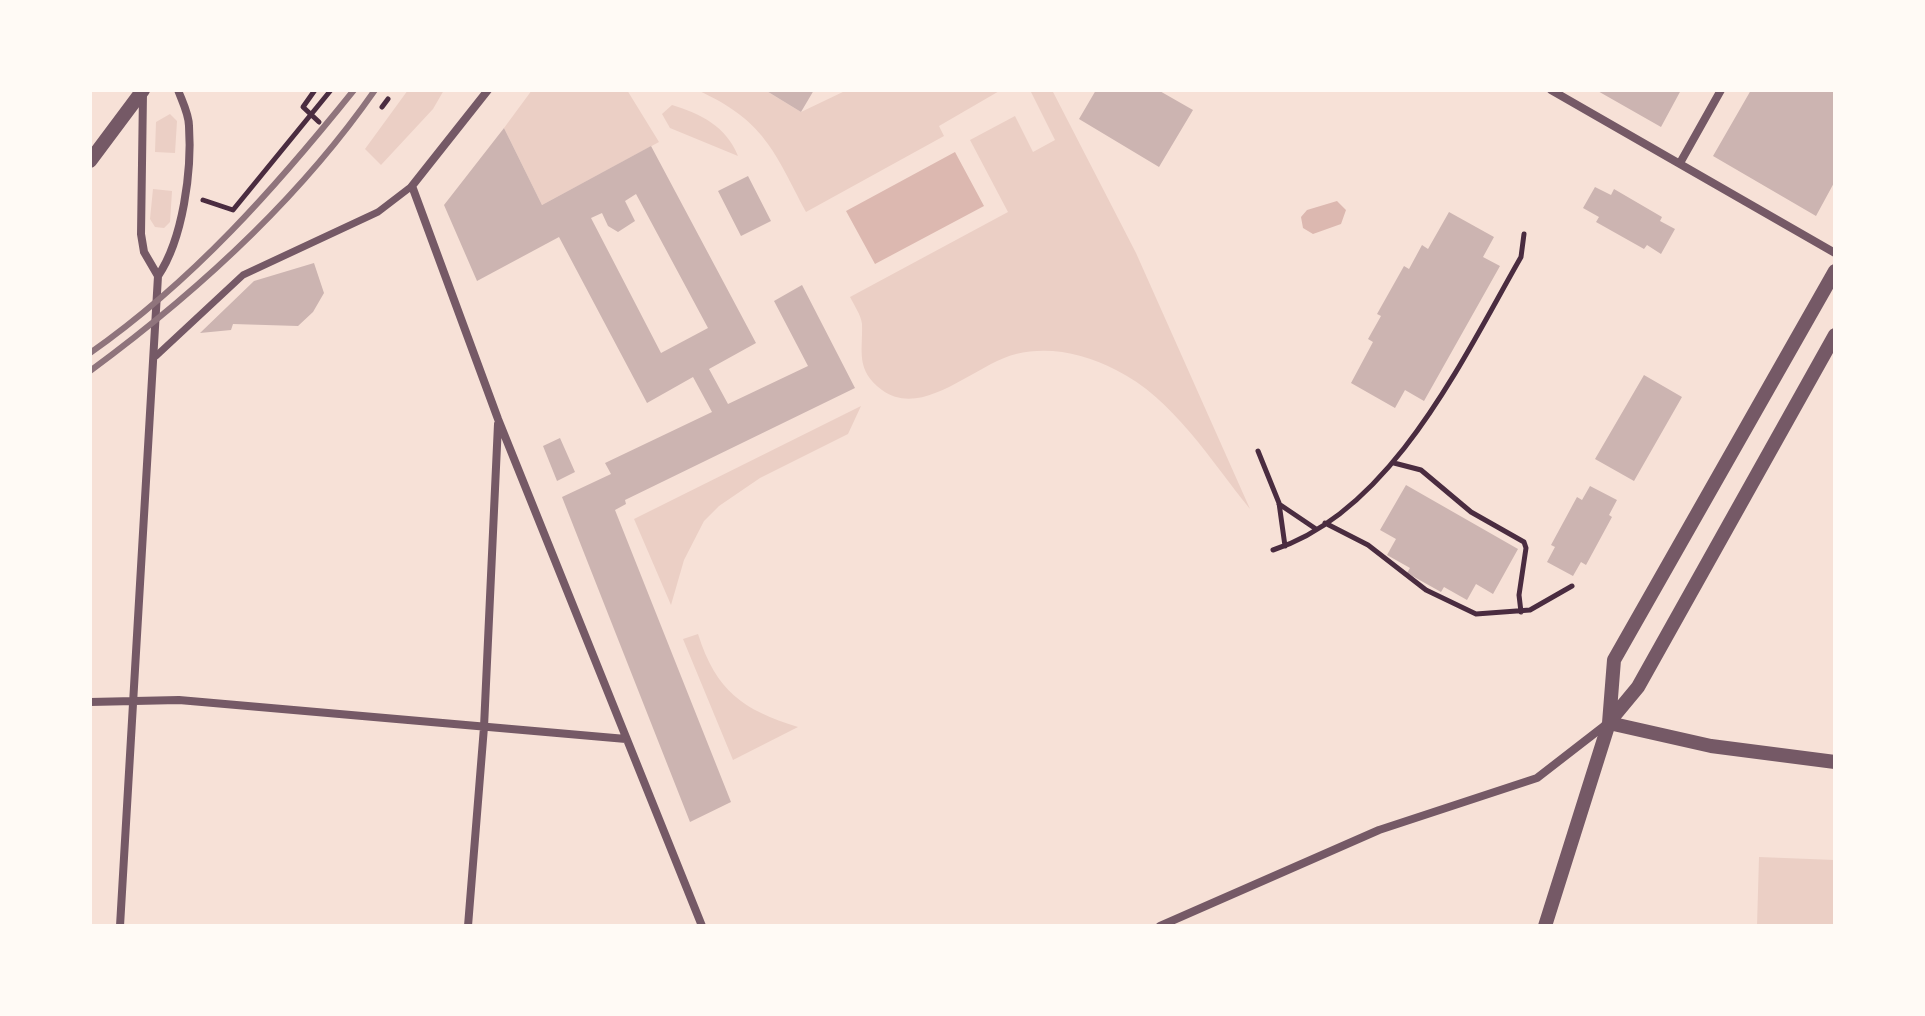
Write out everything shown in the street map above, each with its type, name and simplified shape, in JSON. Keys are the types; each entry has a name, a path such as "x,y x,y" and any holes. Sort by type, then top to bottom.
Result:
{"street":[{"path":"90,161 143,90"},
{"path":"120,926 156,356 158,276 144,252 141,234 143,90"},
{"path":"158,276 171,257 183,217 190,124 178,90"},
{"path":"156,356 243,275 378,212 412,186 488,90"},
{"path":"1551,90 1835,253"},
{"path":"1680,163 1721,90"},
{"path":"412,186 498,419 702,926"},
{"path":"1545,926 1609,723 1614,660 1835,271"},
{"path":"1160,926 1379,830 1537,778 1609,723 1638,687 1835,335"},
{"path":"468,926 484,727 498,419"},
{"path":"90,702 179,700 626,739"},
{"path":"1609,723 1711,746 1835,762"}],"path":[{"path":"315,90 303,107 319,122"},
{"path":"197,197 233,210 313,117 331,90"},
{"path":"382,107 388,99"},
{"path":"1273,550 1325,523 1394,463 1436,404 1521,257 1524,234"},
{"path":"1258,451 1279,503 1285,546"},
{"path":"1394,463 1421,470 1471,512 1524,542 1526,548 1519,595 1521,612"},
{"path":"1279,503 1316,529"},
{"path":"1325,523 1368,545 1415,582 1453,604 1489,615 1521,612 1549,601 1572,586"}],"shaded area":[{"path":"408,90 444,90 433,109 381,165 365,149"},
{"path":"532,90 627,90 659,142 542,205 504,128"},
{"path":"697,90 765,90 801,112 847,90 1001,90 939,126 944,136 806,212 765,139 738,113"},
{"path":"1030,90 1052,90 1136,253 1250,509 1190,432 1156,397 1137,382 1092,360 1054,351 1016,354 949,387 914,398 898,397 882,390 868,375 862,360 861,321 850,297 1008,212 970,140 1015,116 1033,152 1055,140"},
{"path":"672,105 693,113 719,129 738,156 670,128 662,114"},
{"path":"170,114 177,121 175,153 155,152 156,122"},
{"path":"955,152 984,206 875,264 846,211"},
{"path":"153,189 172,191 170,222 164,228 155,227 150,219"},
{"path":"1337,201 1346,210 1341,224 1313,234 1303,228 1301,217 1307,210"},
{"path":"861,406 848,434 760,478 719,506 704,521 684,560 671,605 634,519"},
{"path":"698,634 713,670 734,696 762,713 798,727 733,760 683,639"},
{"path":"1759,857 1835,860 1835,926 1757,926"}],"building":[{"path":"765,90 814,90 801,112"},
{"path":"1096,90 1158,90 1193,110 1159,167 1079,119"},
{"path":"1596,90 1681,90 1661,127"},
{"path":"1751,90 1835,90 1835,181 1816,216 1713,156"},
{"path":"504,128 542,205 651,146 756,343 709,369 728,404 808,366 774,301 802,285 855,388 625,500 626,504 615,510 731,802 690,822 562,497 611,474 605,463 712,412 693,377 647,403 559,237 477,281 444,205","holes":["636,194 708,328 661,353 591,218 602,213 608,226 618,232 635,221 625,201"]},
{"path":"748,176 771,221 741,236 718,191"},
{"path":"1595,187 1611,195 1614,189 1662,217 1660,221 1675,229 1661,254 1647,245 1644,249 1596,222 1599,217 1583,208"},
{"path":"1449,212 1494,237 1483,257 1500,266 1424,401 1405,390 1395,408 1351,383 1373,342 1368,339 1381,316 1377,314 1404,266 1409,269 1422,245 1428,249"},
{"path":"314,263 324,293 313,312 298,326 233,324 231,330 200,333 254,281"},
{"path":"1644,375 1682,397 1634,481 1595,459"},
{"path":"560,438 575,472 557,481 543,446"},
{"path":"1406,485 1518,549 1493,594 1476,584 1467,600 1444,587 1441,592 1407,573 1410,568 1387,555 1396,539 1380,530"},
{"path":"1590,486 1617,500 1609,515 1612,517 1586,565 1581,562 1573,576 1547,562 1555,547 1551,545 1577,497 1582,500"}],"railway":[{"path":"90,353 128,325 198,264 263,197 354,90"},
{"path":"90,371 169,310 244,242 313,169 375,90"}]}
